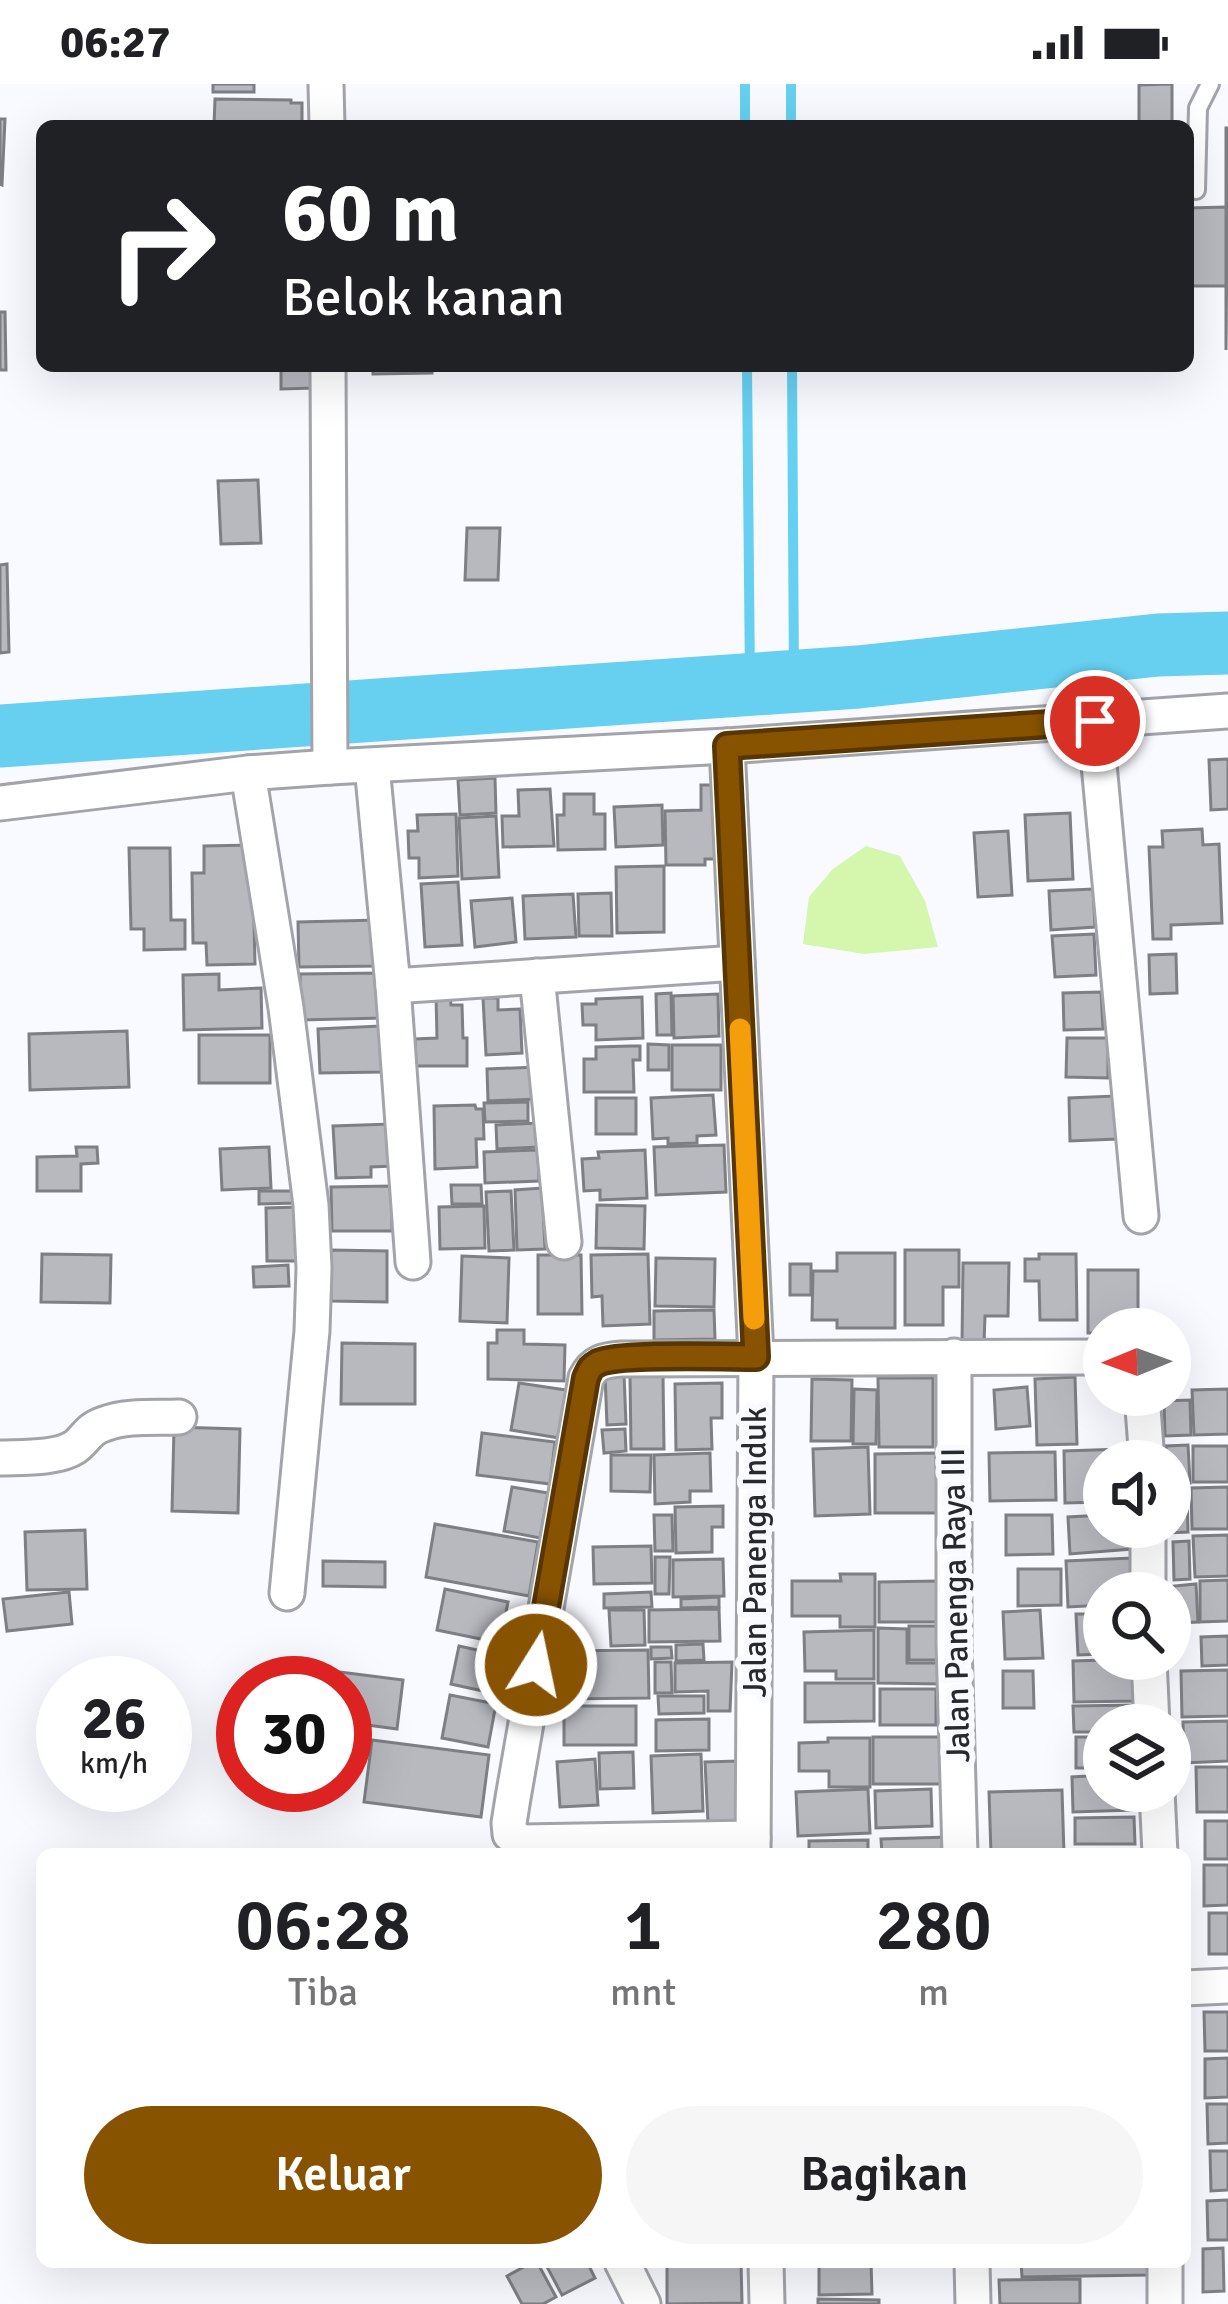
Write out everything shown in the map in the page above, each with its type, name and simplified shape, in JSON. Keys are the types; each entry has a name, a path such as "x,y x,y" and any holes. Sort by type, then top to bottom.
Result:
{"street":[{"path":"326,84 327,120"},
{"path":"328,372 329,753"},
{"path":"0,802 248,773 329,753 372,766 1228,711"},
{"path":"1095,721 1141,1216"},
{"name":"Jalan Panenga Induk","path":"727,746 756,1357 753,1846"},
{"path":"372,766 413,1262"},
{"path":"248,773 286,1008 312,1226 312,1331 287,1593"},
{"path":"393,986 737,963"},
{"path":"538,976 564,1242"},
{"name":"Jalan Panenga Raya III","path":"954,1356 960,1848"},
{"path":"753,1846 523,1842 510,1834 591,1368 622,1359 1083,1357"},
{"path":"0,1458 41,1456 74,1447 87,1432 121,1419 179,1418"},
{"path":"1157,1812 1160,1848"},
{"path":"1191,1988 1228,1986"},
{"path":"625,2268 643,2304"},
{"path":"766,2268 767,2304"},
{"path":"972,2268 974,2304"},
{"path":"1165,2304 1166,2268"}],"lane":[{"path":"1196,190 1198,108 1210,84"}],"green space":[{"path":"866,846 900,856 925,901 938,947 864,954 803,944 809,897 833,869"}],"building":[{"path":"213,84 254,84 254,92 213,92"},
{"path":"1172,84 1172,120 1139,120 1139,85"},
{"path":"215,99 302,103 302,120 214,120"},
{"path":"0,119 5,119 2,185 0,184"},
{"path":"1226,128 1228,128 1226,350"},
{"path":"1226,207 1226,286 1194,286 1194,208"},
{"path":"0,312 5,312 6,370 0,370"},
{"path":"281,372 315,372 316,388 281,389"},
{"path":"258,480 261,543 221,544 218,481"},
{"path":"467,528 500,528 498,580 465,580"},
{"path":"7,564 9,652 0,653 0,565"},
{"path":"1228,759 1228,809 1211,810 1209,760"},
{"path":"495,778 496,813 460,815 458,780"},
{"path":"701,785 720,785 721,859 705,859 705,865 666,865 665,811 701,810"},
{"path":"550,789 554,846 503,847 502,816 519,816 518,790"},
{"path":"564,794 594,794 594,814 605,814 605,849 558,850 557,815 564,815"},
{"path":"662,805 663,845 616,847 614,807"},
{"path":"1070,813 1073,879 1028,881 1025,815"},
{"path":"456,814 458,876 419,878 419,858 409,858 408,831 418,831 417,815"},
{"path":"496,816 499,877 462,879 459,818"},
{"path":"1202,829 1203,845 1219,844 1222,923 1171,925 1171,939 1153,939 1149,847 1163,847 1162,831"},
{"path":"1008,831 1012,895 978,897 974,833"},
{"path":"252,845 255,964 207,965 206,943 193,943 192,873 204,873 204,846"},
{"path":"129,848 170,848 171,920 185,920 185,949 144,950 144,929 131,929"},
{"path":"664,866 664,932 617,933 616,867"},
{"path":"458,882 462,945 425,947 421,884"},
{"path":"1093,889 1095,927 1051,930 1049,891"},
{"path":"611,893 612,936 579,936 578,894"},
{"path":"573,894 576,937 525,939 523,896"},
{"path":"512,898 516,942 475,947 471,901"},
{"path":"379,920 380,966 299,967 298,922"},
{"path":"1094,934 1096,975 1055,977 1052,936"},
{"path":"1176,954 1177,993 1150,994 1149,955"},
{"path":"382,973 382,1018 301,1020 300,974"},
{"path":"219,974 219,990 261,988 262,1028 184,1030 183,975"},
{"path":"1101,992 1103,1029 1064,1030 1063,993"},
{"path":"671,993 672,1035 657,1035 656,994"},
{"path":"718,994 719,1036 674,1038 673,996"},
{"path":"436,995 450,995 451,1005 462,1005 467,1066 416,1066 415,1039 437,1038"},
{"path":"642,997 643,1038 596,1040 596,1025 583,1025 582,1004"},
{"path":"483,998 498,998 498,1010 520,1009 522,1053 486,1055"},
{"path":"380,1026 382,1072 320,1073 318,1029"},
{"path":"127,1031 129,1087 30,1090 29,1034"},
{"path":"199,1035 270,1035 270,1083 199,1083"},
{"path":"1067,1038 1108,1038 1108,1078 1066,1077"},
{"path":"648,1044 669,1045 669,1070 648,1070"},
{"path":"672,1045 721,1045 721,1090 672,1090"},
{"path":"640,1046 640,1060 633,1060 634,1092 584,1092 584,1059 596,1059 596,1047"},
{"path":"537,1067 538,1099 488,1101 487,1069"},
{"path":"713,1095 716,1135 697,1136 697,1143 668,1144 668,1138 653,1139 651,1098"},
{"path":"1115,1096 1117,1139 1070,1141 1069,1098"},
{"path":"596,1098 636,1098 636,1134 596,1134"},
{"path":"528,1102 528,1121 485,1122 484,1103"},
{"path":"434,1106 483,1109 484,1139 476,1139 477,1167 435,1169"},
{"path":"537,1123 538,1147 497,1149 496,1125"},
{"path":"391,1124 393,1166 371,1167 371,1177 336,1178 333,1126"},
{"path":"724,1145 726,1192 656,1195 654,1147"},
{"path":"76,1147 97,1147 98,1163 81,1164 81,1191 37,1191 37,1157 77,1156"},
{"path":"269,1147 271,1188 222,1190 220,1149"},
{"path":"538,1150 539,1181 485,1183 484,1152"},
{"path":"645,1150 647,1198 600,1200 600,1190 584,1191 582,1159 599,1158 598,1152"},
{"path":"451,1185 481,1185 482,1204 452,1204"},
{"path":"392,1186 392,1231 332,1231 331,1187"},
{"path":"542,1188 545,1249 517,1250 515,1190"},
{"path":"259,1191 298,1191 298,1203 259,1204"},
{"path":"511,1191 514,1250 489,1251 486,1192"},
{"path":"597,1205 645,1206 644,1249 596,1248"},
{"path":"484,1206 485,1248 440,1249 439,1207"},
{"path":"300,1207 301,1261 267,1261 266,1208"},
{"path":"331,1250 387,1251 387,1302 331,1301"},
{"path":"905,1250 959,1250 959,1287 943,1287 943,1325 905,1325"},
{"path":"837,1253 895,1253 895,1328 837,1328 837,1320 812,1320 813,1271 837,1271"},
{"path":"42,1254 111,1255 110,1303 41,1302"},
{"path":"648,1254 650,1324 603,1326 602,1296 592,1297 591,1255"},
{"path":"1039,1254 1076,1254 1077,1320 1040,1320 1039,1281 1025,1281 1025,1259 1039,1259"},
{"path":"538,1255 581,1255 582,1314 538,1314"},
{"path":"462,1256 509,1258 507,1323 460,1321"},
{"path":"656,1258 715,1259 714,1307 655,1306"},
{"path":"963,1263 1009,1263 1008,1316 985,1316 984,1344 962,1344"},
{"path":"790,1264 811,1264 811,1295 790,1295"},
{"path":"288,1265 289,1286 254,1287 253,1267"},
{"path":"1088,1270 1138,1270 1138,1308 1088,1308"},
{"path":"714,1310 715,1339 654,1340 654,1311"},
{"path":"497,1330 524,1330 524,1344 565,1345 564,1381 488,1379 488,1343 497,1343"},
{"path":"342,1343 415,1344 415,1404 341,1404"},
{"path":"605,1374 624,1374 626,1424 607,1425"},
{"path":"630,1375 663,1375 664,1449 631,1449"},
{"path":"1075,1377 1077,1444 1037,1445 1035,1379"},
{"path":"878,1378 933,1378 933,1447 879,1447"},
{"path":"812,1379 852,1380 851,1441 811,1441"},
{"path":"519,1383 566,1390 559,1438 511,1430"},
{"path":"722,1383 722,1418 711,1418 712,1449 676,1450 675,1384"},
{"path":"1027,1387 1030,1426 996,1429 994,1390"},
{"path":"854,1389 877,1390 876,1444 853,1444"},
{"path":"1228,1389 1228,1434 1194,1435 1192,1390"},
{"path":"1164,1416 1190,1416 1191,1435 1165,1436"},
{"path":"174,1427 240,1429 238,1513 172,1511"},
{"path":"625,1429 626,1451 604,1453 602,1430"},
{"path":"482,1433 555,1442 550,1484 477,1475"},
{"path":"1193,1446 1228,1446 1228,1482 1193,1482"},
{"path":"868,1447 870,1514 815,1516 813,1449"},
{"path":"1083,1450 1083,1503 1065,1503 1064,1451"},
{"path":"1055,1452 1056,1500 990,1501 989,1453"},
{"path":"710,1453 711,1491 690,1491 690,1502 655,1504 654,1455"},
{"path":"936,1453 937,1513 875,1513 875,1454"},
{"path":"611,1455 651,1455 650,1492 611,1491"},
{"path":"512,1487 548,1493 540,1538 504,1531"},
{"path":"1228,1487 1228,1529 1192,1529 1191,1488"},
{"path":"723,1506 723,1527 712,1527 712,1552 676,1553 675,1507"},
{"path":"654,1515 672,1515 673,1551 655,1551"},
{"path":"1006,1515 1052,1515 1053,1554 1006,1555"},
{"path":"1083,1516 1083,1548 1132,1549 1070,1554 1068,1517"},
{"path":"435,1524 538,1542 529,1596 426,1577"},
{"path":"85,1530 87,1589 27,1590 25,1532"},
{"path":"1228,1535 1228,1576 1195,1577 1193,1536"},
{"path":"651,1546 652,1583 594,1584 593,1547"},
{"path":"1173,1548 1189,1548 1190,1572 1174,1572"},
{"path":"655,1557 670,1557 669,1594 655,1594"},
{"path":"1132,1558 1132,1572 1083,1572 1083,1606 1068,1607 1066,1561"},
{"path":"723,1559 724,1596 673,1597 673,1560"},
{"path":"323,1561 385,1562 385,1587 323,1586"},
{"path":"1018,1569 1061,1569 1061,1605 1018,1606"},
{"path":"840,1574 875,1574 875,1627 840,1627 840,1616 792,1616 792,1581 841,1581"},
{"path":"1228,1580 1228,1621 1200,1622 1200,1581"},
{"path":"937,1581 937,1622 879,1622 879,1582"},
{"path":"1191,1584 1196,1584 1198,1622 1191,1622"},
{"path":"445,1589 508,1602 500,1643 437,1630"},
{"path":"69,1592 72,1624 7,1631 3,1599"},
{"path":"651,1592 652,1607 604,1608 604,1594"},
{"path":"719,1597 719,1607 681,1608 681,1599"},
{"path":"719,1609 720,1641 649,1642 649,1610"},
{"path":"609,1610 644,1610 645,1645 611,1646"},
{"path":"1040,1610 1043,1658 1005,1659 1003,1612"},
{"path":"1076,1614 1083,1614 1083,1655 1078,1655"},
{"path":"909,1626 939,1626 939,1660 909,1660"},
{"path":"878,1628 907,1629 907,1663 939,1663 939,1684 878,1683"},
{"path":"874,1630 874,1679 836,1679 836,1671 805,1671 804,1632"},
{"path":"1228,1636 1228,1665 1202,1666 1201,1637"},
{"path":"703,1644 704,1660 676,1661 676,1645"},
{"path":"459,1646 509,1657 501,1695 451,1684"},
{"path":"651,1647 671,1647 672,1658 651,1659"},
{"path":"648,1650 649,1698 560,1699 559,1651"},
{"path":"1073,1661 1083,1661 1083,1680 1138,1680 1138,1701 1074,1702"},
{"path":"655,1662 671,1662 672,1693 655,1693"},
{"path":"732,1662 730,1711 708,1711 708,1691 675,1692 675,1663"},
{"path":"1228,1670 1228,1716 1191,1717 1191,1704 1182,1704 1181,1680 1191,1680 1191,1671"},
{"path":"1003,1671 1033,1671 1034,1708 1003,1708"},
{"path":"372,1676 403,1680 397,1729 372,1726"},
{"path":"805,1683 874,1683 874,1721 805,1722"},
{"path":"880,1689 936,1689 936,1725 880,1725"},
{"path":"450,1695 496,1704 488,1747 442,1738"},
{"path":"658,1696 704,1696 704,1713 659,1714"},
{"path":"564,1706 636,1706 636,1745 564,1745"},
{"path":"1073,1706 1083,1706 1083,1732 1074,1732"},
{"path":"709,1719 709,1750 656,1751 656,1720"},
{"path":"1228,1721 1228,1761 1191,1763 1191,1722"},
{"path":"873,1737 947,1737 947,1784 873,1784"},
{"path":"1076,1737 1083,1737 1083,1768 1076,1768"},
{"path":"828,1738 870,1738 870,1787 829,1787 829,1771 799,1771 799,1743 828,1742"},
{"path":"372,1740 489,1755 481,1817 372,1803"},
{"path":"633,1752 634,1788 600,1789 599,1753"},
{"path":"701,1754 703,1811 653,1813 651,1756"},
{"path":"595,1759 598,1805 560,1807 557,1762"},
{"path":"738,1761 741,1821 708,1823 705,1762"},
{"path":"1196,1767 1228,1767 1228,1812 1197,1812"},
{"path":"1083,1776 1083,1812 1073,1812 1072,1777"},
{"path":"868,1789 870,1833 798,1836 796,1792"},
{"path":"931,1789 932,1826 876,1828 875,1791"},
{"path":"1062,1790 1064,1848 991,1848 989,1792"},
{"path":"1134,1817 1135,1844 1075,1844 1075,1818"},
{"path":"1205,1821 1228,1821 1228,1859 1205,1859"},
{"path":"949,1837 950,1848 882,1848 881,1839"},
{"path":"868,1840 868,1848 809,1848 809,1841"},
{"path":"1204,1865 1228,1865 1228,1905 1204,1906"},
{"path":"1209,1913 1228,1913 1228,1954 1209,1954"},
{"path":"1204,2012 1228,2012 1228,2051 1205,2051"},
{"path":"1228,2058 1228,2097 1205,2098 1205,2059"},
{"path":"1207,2104 1228,2104 1228,2143 1208,2144"},
{"path":"1210,2151 1228,2151 1228,2190 1211,2191"},
{"path":"1228,2200 1228,2240 1208,2240 1207,2201"},
{"path":"1223,2248 1224,2291 1203,2292 1203,2249"},
{"path":"522,2268 540,2268 556,2297 543,2304 522,2304 507,2276"},
{"path":"548,2268 590,2268 595,2278 562,2295"},
{"path":"667,2268 741,2268 742,2303 667,2304"},
{"path":"819,2268 871,2268 872,2294 819,2295"},
{"path":"1021,2268 1148,2268 1149,2275 1022,2277"},
{"path":"1080,2279 1080,2304 1000,2304 999,2280"},
{"path":"818,2299 879,2300 879,2304 818,2304"}],"waterway":[{"path":"745,84 745,120"},
{"path":"791,84 791,120"},
{"path":"747,372 750,684"},
{"path":"792,372 794,681"},
{"path":"0,736 858,677 1158,645 1228,643"},
{"path":"0,753 645,708 961,675 1228,662"}],"slow traffic":[{"path":"740,1029 754,1319"}],"route":[{"path":"536,1665 591,1368 622,1359 756,1357 727,746 1095,721"}]}
